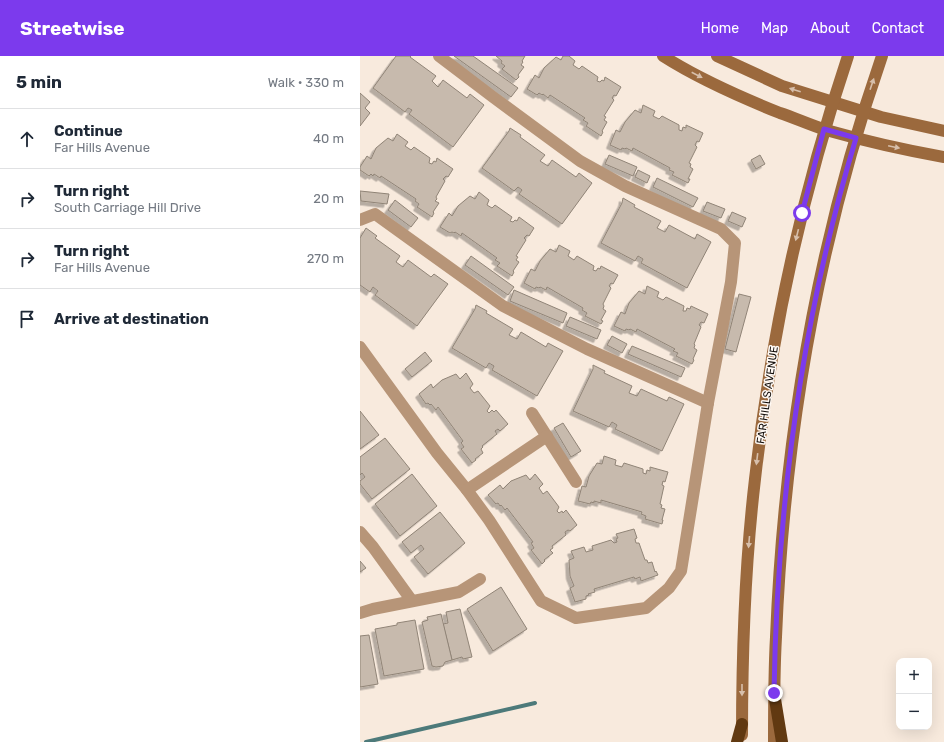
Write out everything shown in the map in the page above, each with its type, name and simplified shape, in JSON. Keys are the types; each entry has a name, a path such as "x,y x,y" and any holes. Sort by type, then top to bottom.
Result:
{"highway":[{"path":"774,693 782,742"},
{"path":"737,742 742,724"}],"main road":[{"path":"663,56 705,79 747,99 824,129 856,138 944,157"},
{"path":"717,56 782,86 863,112 899,122 944,131"},
{"name":"FAR HILLS AVENUE","path":"742,742 744,632 748,558 755,479 766,395 775,338 800,220 824,129 848,56"},
{"path":"774,742 776,635 783,530 791,451 797,410 811,326 832,224 863,112 882,56"}],"street":[{"path":"360,347 437,453 489,520 541,601 576,618 646,608 669,588 681,571 708,403 732,282 735,243 721,229 625,186 580,161 439,56"},
{"path":"360,220 375,214 503,306 587,349 708,403"},
{"path":"532,413 576,482"},
{"path":"467,490 547,436"},
{"path":"360,532 373,547 412,601"},
{"path":"360,613 373,609 459,592 480,579"}],"building":[{"path":"396,56 411,56 410,57 436,76 432,81 438,87 443,80 467,98 470,94 484,105 453,147 409,114 412,110 408,108 405,112 373,88"},
{"path":"454,56 473,56 518,88 511,97"},
{"path":"496,56 525,56 521,65 524,67 516,80 502,69 505,66"},
{"path":"563,56 569,56 575,61 573,65 579,69 582,66 598,77 597,81 604,81 605,77 621,87 616,96 614,95 612,98 614,100 604,116 606,117 604,120 607,122 601,136 586,126 588,123 583,120 585,118 550,95 548,98 543,94 542,95 539,93 537,95 527,89 535,75 539,78 544,68 556,57 561,60"},
{"path":"360,93 370,102 365,108 370,113 360,126"},
{"path":"643,105 655,111 653,116 659,119 662,116 679,125 679,130 682,131 683,127 686,128 686,125 703,133 699,142 697,141 695,145 697,147 689,163 691,164 690,167 693,169 688,179 690,179 688,183 672,175 674,172 669,170 670,168 633,148 632,151 626,148 622,148 621,150 610,145 616,130 620,132 625,122 635,110 641,113"},
{"path":"510,128 545,155 540,161 548,166 552,160 576,177 579,173 592,183 562,224 519,194 522,190 518,187 514,191 482,168"},
{"path":"397,134 408,142 405,146 411,150 414,147 430,158 429,163 432,164 434,161 436,162 437,158 453,169 448,177 446,176 443,179 445,181 435,201 439,203 433,212 432,217 417,207 419,204 415,201 416,199 381,176 380,178 374,174 373,176 371,174 369,176 360,170 360,167 367,156 371,159 376,148 388,138 393,141"},
{"path":"609,155 637,167 633,176 605,164"},
{"path":"760,155 765,164 756,169 751,160"},
{"path":"638,170 650,176 647,183 635,177"},
{"path":"657,178 698,198 693,207 653,187"},
{"path":"360,191 389,194 387,204 361,201"},
{"path":"479,192 489,200 487,205 492,208 495,205 512,217 510,221 517,221 519,217 534,228 529,236 527,235 524,238 526,240 516,256 518,257 516,260 519,262 513,271 512,276 497,266 500,263 495,260 497,258 462,233 461,236 455,232 450,233 440,227 449,213 452,216 458,206 470,196 475,199"},
{"path":"623,198 635,205 634,207 661,221 657,228 665,232 669,225 695,239 697,234 711,242 687,288 641,263 643,259 638,256 635,261 601,243 622,203"},
{"path":"395,200 418,218 411,227 388,210"},
{"path":"707,202 725,209 721,218 703,211"},
{"path":"732,212 746,218 742,227 728,221"},
{"path":"366,228 377,236 375,238 400,256 396,262 403,267 408,260 431,277 434,274 448,284 417,326 375,295 378,291 373,287 370,292 360,285 360,238"},
{"path":"559,245 570,251 568,256 574,260 577,256 594,266 593,270 596,271 598,268 600,269 601,266 618,275 613,284 611,283 609,286 611,288 603,304 603,309 606,311 601,320 603,321 601,324 585,316 587,313 582,310 583,308 547,287 546,290 540,287 536,287 535,289 524,283 531,269 535,271 540,261 550,249 556,252"},
{"path":"471,256 514,287 508,295 465,265"},
{"path":"647,286 659,292 657,297 663,300 666,297 684,306 683,311 686,311 687,308 690,309 691,306 708,314 704,323 701,322 699,325 701,327 694,344 694,348 697,350 692,364 676,356 678,353 673,351 675,349 637,329 636,332 630,329 626,329 625,331 614,326 621,312 625,314 629,303 639,291 645,294"},
{"path":"514,290 567,313 563,323 510,301"},
{"path":"739,294 751,297 736,352 725,349"},
{"path":"476,305 487,311 486,313 513,329 509,335 517,339 521,332 546,347 548,343 563,351 537,396 492,370 494,366 489,363 486,368 452,348"},
{"path":"570,317 601,330 597,339 566,326"},
{"path":"612,336 627,344 622,353 607,345"},
{"path":"632,346 685,368 681,377 628,354"},
{"path":"425,352 432,361 412,377 405,369"},
{"path":"593,365 605,371 604,373 632,386 629,393 637,396 641,389 667,401 669,397 684,404 662,451 615,429 617,425 612,422 609,427 573,411 593,369"},
{"path":"466,373 473,384 470,388 474,393 478,391 490,406 487,411 489,413 492,410 494,412 496,410 508,424 500,431 498,429 495,431 497,434 482,446 483,447 481,449 483,453 472,463 461,449 464,447 461,443 463,441 438,407 436,410 431,404 426,404 419,394 431,384 433,388 442,380 456,374 460,379"},
{"path":"360,411 379,435 360,449"},
{"path":"563,423 581,451 571,457 554,428"},
{"path":"385,438 410,469 372,499 360,484 360,481 365,477 362,473 360,475 360,457"},
{"path":"604,456 616,460 615,465 622,467 624,463 643,469 643,473 646,474 647,470 650,471 650,467 668,472 665,482 663,481 662,485 664,486 660,504 662,505 661,508 665,509 662,524 645,519 646,516 641,514 642,512 601,500 601,503 594,501 594,503 591,502 590,504 578,501 582,486 586,487 589,476 597,463 602,464"},
{"path":"412,474 437,506 400,536 375,504"},
{"path":"535,474 543,484 539,488 543,494 547,491 559,507 557,511 559,513 562,511 563,513 566,510 577,525 570,531 568,530 565,532 566,535 552,546 553,548 550,550 553,553 544,560 545,561 542,564 531,550 534,548 531,543 533,542 507,508 505,510 498,503 496,504 488,495 500,485 503,489 511,481 526,475 530,480"},
{"path":"440,512 465,543 428,574 414,557 424,549 421,545 411,553 402,542"},
{"path":"634,529 637,538 635,539 636,543 639,543 645,560 647,560 648,563 652,562 655,572 656,571 658,575 641,581 640,577 635,579 634,577 594,589 595,592 588,594 589,595 586,596 586,599 575,602 570,588 574,586 570,576 569,560 574,558 571,551 584,547 586,552 593,550 592,546 611,540 614,543 617,542 616,539 618,538 616,534"},
{"path":"360,561 366,568 360,572"},
{"path":"501,587 527,629 493,651 467,609"},
{"path":"460,609 472,657 463,659 462,657 452,660 443,624 448,623 446,612"},
{"path":"441,614 452,660 445,662 443,666 436,667 432,666 422,622 428,620 427,617"},
{"path":"415,620 424,669 384,676 375,629"},
{"path":"369,635 378,684 360,687 360,636"}],"waterway":[{"path":"366,742 535,703"}],"route":[{"path":"774,693 776,635 783,530 791,451 803,369 826,250 856,138 824,129 802,213"}]}
